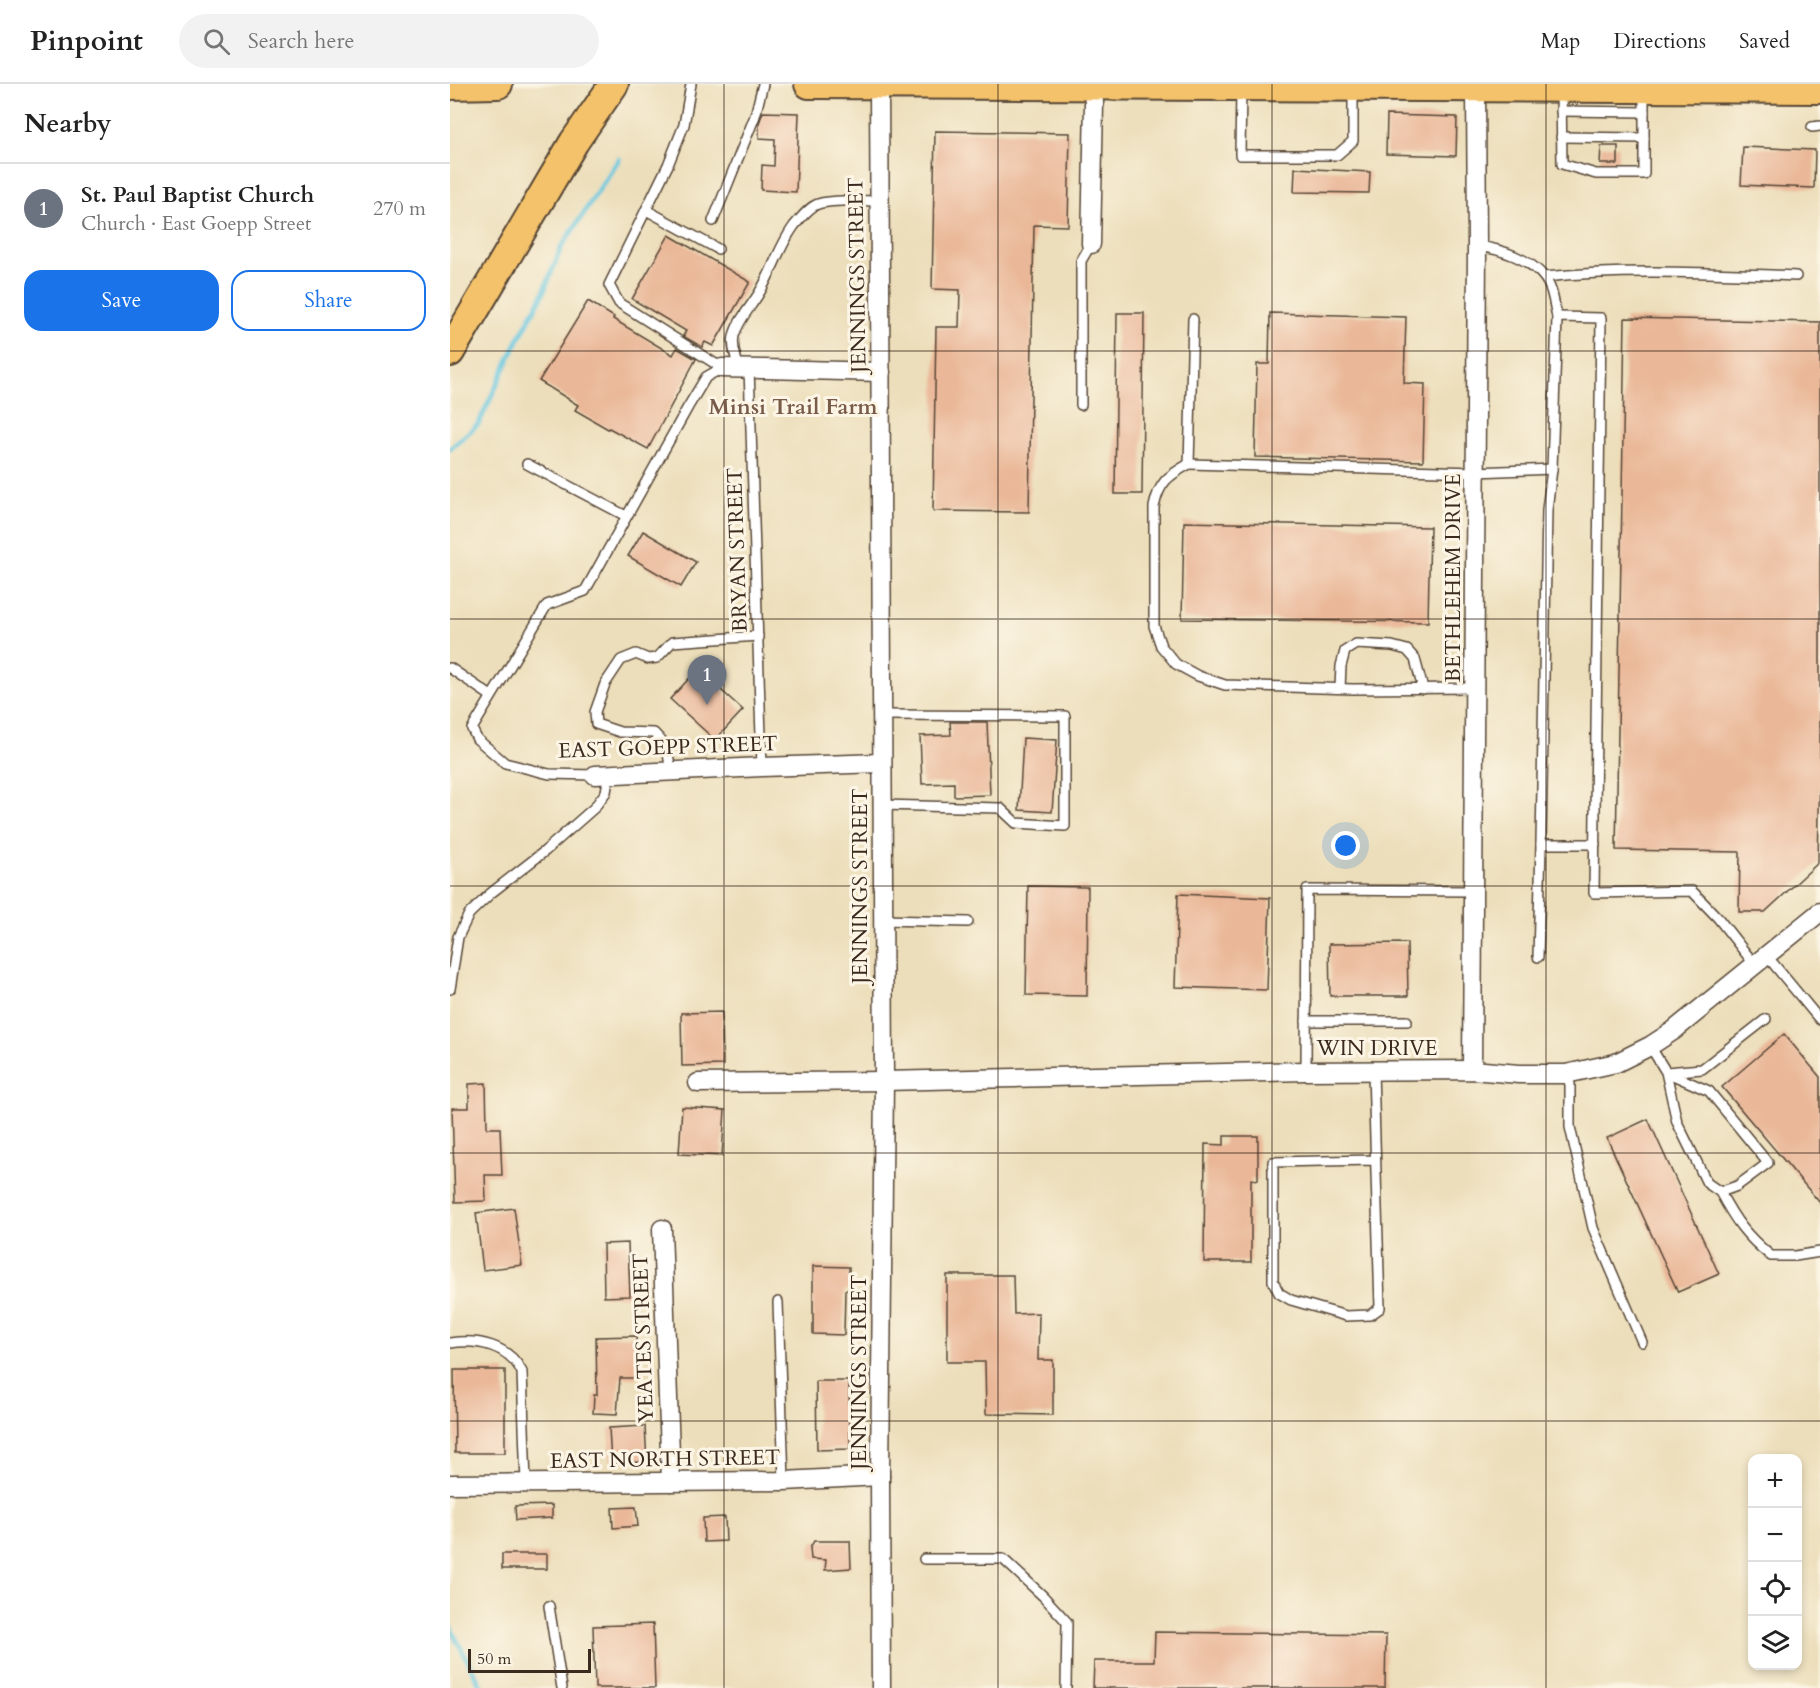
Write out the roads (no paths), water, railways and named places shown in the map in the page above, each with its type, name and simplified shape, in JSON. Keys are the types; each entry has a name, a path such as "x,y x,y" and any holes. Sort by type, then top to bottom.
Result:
{"main road":[{"path":"450,85 498,84"},
{"path":"450,352 574,142 614,84"},
{"path":"809,84 1476,87 1644,100 1820,89"}],"street":[{"name":"JENNINGS STREET","path":"879,85 884,1081 880,1476 881,1688"},
{"path":"1091,244 1094,103 1092,85"},
{"name":"BETHLEHEM DRIVE","path":"1472,1070 1476,87"},
{"path":"736,368 881,372"},
{"name":"EAST GOEPP STREET","path":"602,775 881,763"},
{"name":"WIN DRIVE","path":"698,1083 1306,1071 1472,1070 1519,1074 1566,1074 1616,1063 1650,1046 1673,1031 1820,912"},
{"name":"YEATES STREET","path":"662,1229 671,1482"},
{"name":"EAST NORTH STREET","path":"450,1484 784,1481 880,1476"}],"lane":[{"path":"691,84 684,125 668,165 609,285 619,303 736,368"},
{"path":"712,221 755,116 763,84"},
{"path":"1241,86 1240,155 1337,155 1353,141 1353,86"},
{"path":"1548,93 1561,138 1562,164 1596,174 1644,174 1644,100"},
{"path":"1561,138 1644,138"},
{"name":"BRYAN STREET","path":"762,767 758,636 734,337 794,227 810,210 818,204 852,200 878,201"},
{"path":"646,210 718,249"},
{"path":"1081,405 1081,261 1091,244"},
{"path":"1477,246 1492,248 1519,257 1545,277 1552,292 1557,317 1552,469 1547,510 1538,957"},
{"path":"1545,277 1584,273 1796,276"},
{"path":"1557,317 1601,318 1594,892 1692,891 1820,1020"},
{"path":"1189,464 1193,319"},
{"path":"527,464 626,516 706,377 736,368"},
{"path":"1474,688 1224,685 1198,676 1176,664 1161,646 1154,626 1154,507 1157,491 1172,474 1189,464 1476,472 1552,469"},
{"name":"EAST GOEPP STREET","path":"602,775 549,774 505,763 477,739 472,729 547,605 585,591 626,516"},
{"path":"671,772 667,747 654,733 620,732 596,724 595,712 605,684 621,660 636,654 657,658 672,642 758,636"},
{"path":"1341,688 1341,666 1345,651 1356,644 1392,646 1407,650 1415,658 1423,688"},
{"path":"450,668 491,696"},
{"path":"881,715 1065,716 1065,826 1016,823 1000,808 881,805"},
{"path":"450,989 459,938 469,914 594,808 606,792 602,775"},
{"path":"1541,844 1595,844"},
{"path":"1306,1071 1307,890 1473,891"},
{"path":"882,920 968,922"},
{"path":"1666,1072 1702,1069 1767,1019"},
{"path":"1306,1021 1407,1021"},
{"path":"1650,1046 1666,1072 1677,1122 1707,1183 1720,1192 1735,1219 1771,1256 1796,1256 1820,1252"},
{"path":"1373,1071 1380,1308 1370,1315 1347,1316 1291,1300 1279,1293 1273,1281 1273,1162 1374,1160"},
{"path":"1666,1072 1709,1091 1768,1163 1737,1186 1720,1192"},
{"path":"1566,1074 1570,1084 1570,1127 1593,1228 1642,1342"},
{"path":"778,1302 784,1481"},
{"path":"450,1343 475,1342 502,1349 517,1362 522,1372 526,1483"},
{"path":"924,1559 1003,1559 1011,1566 1067,1622 1066,1688"},
{"path":"549,1606 562,1688"}],"waterway":[{"path":"450,449 479,423 517,342 542,296 561,248 619,159"},
{"path":"450,1627 482,1688"}],"place":[{"name":"St. Paul Baptist Church","path":"707,705"}],"district":[{"name":"Minsi Trail Farm","path":"793,406"}]}
